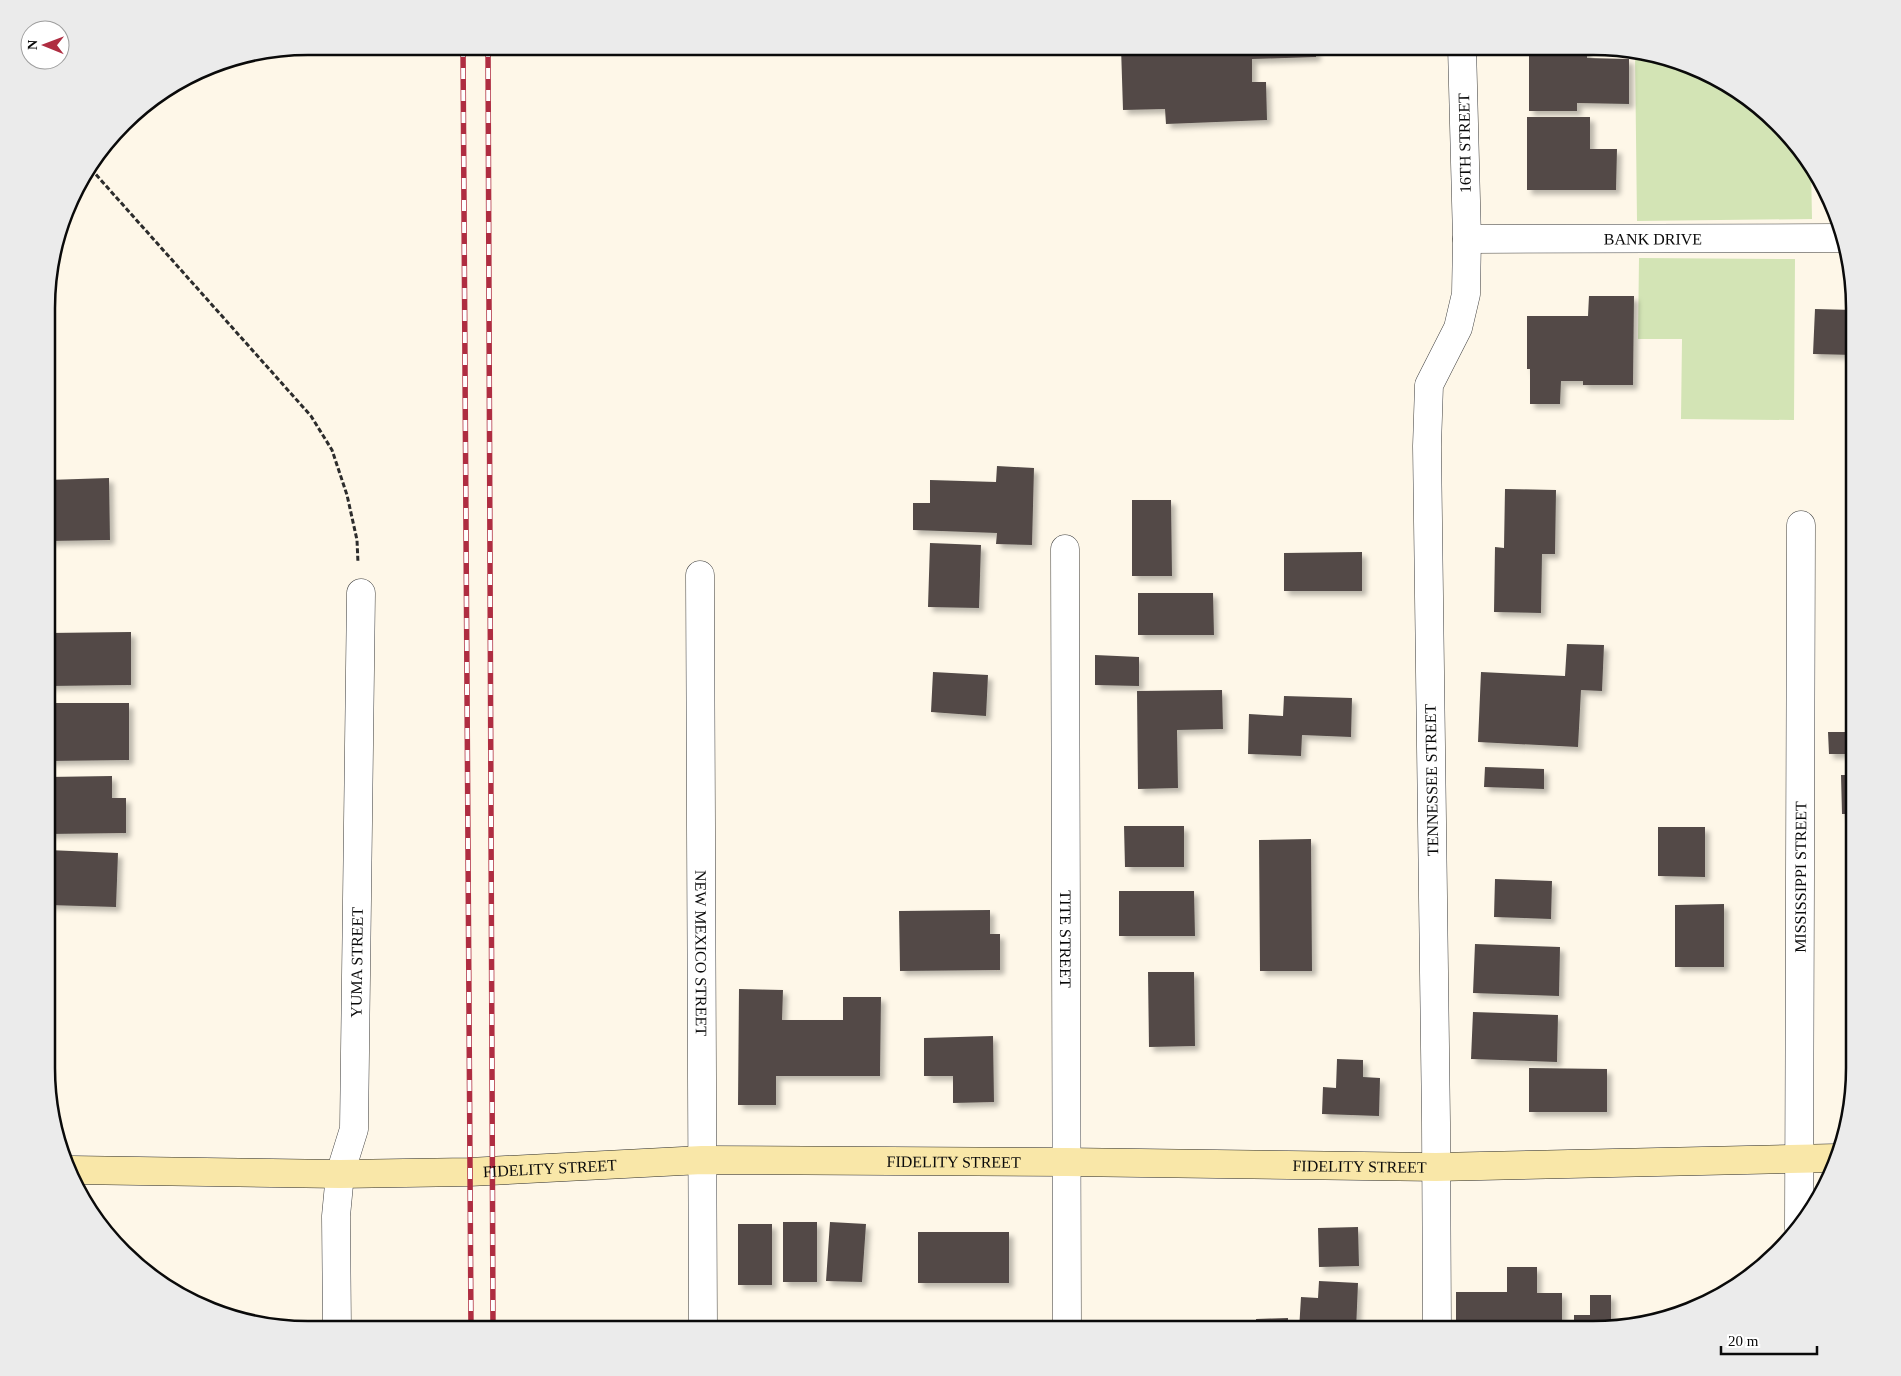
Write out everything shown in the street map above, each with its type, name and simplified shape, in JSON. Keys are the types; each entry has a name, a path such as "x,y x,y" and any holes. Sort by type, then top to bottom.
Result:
{"main road":[{"name":"FIDELITY STREET","path":"76,1170 340,1174 469,1172 702,1160 1436,1167 1830,1158"}],"street":[{"name":"16TH STREET","path":"1462,55 1467,239"},
{"name":"BANK DRIVE","path":"1467,239 1836,238"},
{"name":"TENNESSEE STREET","path":"1437,1321 1427,446 1429,386 1458,328 1466,294 1467,239"},
{"name":"MISSISSIPPI STREET","path":"1800,1213 1801,525"},
{"name":"TITE STREET","path":"1065,549 1067,1321"},
{"name":"NEW MEXICO STREET","path":"700,575 702,1321"},
{"name":"YUMA STREET","path":"337,1321 336,1216 340,1174 354,1129 360,593"}],"path":[{"path":"95,173 311,416 332,450 347,495 357,540 360,593"}],"green space":[{"path":"1635,59 1690,74 1719,89 1747,107 1783,141 1811,181 1812,219 1637,221"},
{"path":"1639,258 1795,259 1794,420 1681,419 1682,339 1638,339"}],"building":[{"path":"1121,55 1316,55 1316,57 1252,59 1252,82 1266,82 1267,120 1166,124 1165,109 1123,110"},
{"path":"1529,55 1587,55 1587,58 1629,59 1629,104 1577,103 1577,111 1529,111"},
{"path":"1527,117 1590,117 1590,149 1617,149 1616,190 1527,190"},
{"path":"1589,296 1634,296 1633,385 1583,385 1583,381 1561,381 1560,404 1530,404 1530,369 1527,369 1527,316 1588,316"},
{"path":"1815,309 1846,310 1846,355 1813,354"},
{"path":"997,466 1034,468 1032,545 996,544 997,533 913,530 913,503 930,503 930,480 996,482"},
{"path":"109,478 110,540 55,541 55,480"},
{"path":"1505,489 1556,490 1555,554 1542,554 1541,613 1494,612 1495,547 1504,548"},
{"path":"1132,500 1171,500 1172,576 1132,576"},
{"path":"930,543 981,545 979,608 928,607"},
{"path":"1362,552 1362,591 1284,591 1284,553"},
{"path":"1138,593 1213,593 1214,635 1138,635"},
{"path":"131,632 131,685 55,686 55,633"},
{"path":"1567,644 1604,645 1602,691 1581,690 1578,747 1478,742 1481,672 1565,676"},
{"path":"1095,655 1139,657 1139,686 1095,685"},
{"path":"933,672 988,675 986,716 931,712"},
{"path":"1222,690 1223,729 1177,730 1178,788 1138,789 1137,691"},
{"path":"1284,696 1352,698 1351,737 1302,735 1301,756 1248,754 1249,714 1283,716"},
{"path":"55,703 129,703 129,760 55,761"},
{"path":"1828,732 1846,732 1846,754 1829,754"},
{"path":"1485,767 1544,769 1544,789 1484,787"},
{"path":"1841,775 1846,775 1846,814 1842,814"},
{"path":"112,776 112,798 126,798 126,833 55,834 55,777"},
{"path":"1124,826 1184,826 1184,867 1125,867"},
{"path":"1658,827 1705,827 1705,877 1658,876"},
{"path":"1311,839 1312,971 1260,971 1259,840"},
{"path":"55,850 118,853 116,907 55,905"},
{"path":"1495,879 1552,881 1551,919 1494,917"},
{"path":"1119,891 1194,891 1195,936 1119,936"},
{"path":"1724,904 1724,967 1675,967 1675,905"},
{"path":"990,910 990,934 1000,934 1000,970 900,971 899,911"},
{"path":"1475,944 1560,947 1559,996 1473,993"},
{"path":"1148,972 1194,972 1195,1046 1149,1047"},
{"path":"739,989 783,990 782,1020 843,1020 843,997 881,997 880,1076 776,1076 776,1105 738,1105"},
{"path":"1473,1012 1558,1015 1557,1062 1471,1059"},
{"path":"993,1036 994,1102 953,1103 953,1076 924,1076 924,1038"},
{"path":"1337,1059 1363,1060 1363,1077 1380,1078 1379,1116 1322,1114 1323,1087 1336,1088"},
{"path":"1529,1068 1607,1069 1607,1112 1529,1112"},
{"path":"783,1222 817,1222 817,1282 783,1282"},
{"path":"830,1222 866,1224 862,1282 826,1281"},
{"path":"738,1224 772,1224 772,1285 738,1285"},
{"path":"1358,1227 1359,1266 1319,1267 1318,1228"},
{"path":"918,1232 1009,1232 1009,1283 918,1283"},
{"path":"1507,1267 1537,1267 1537,1293 1562,1293 1562,1321 1456,1321 1456,1292 1507,1292"},
{"path":"1319,1281 1358,1283 1356,1321 1300,1321 1301,1297 1318,1298"},
{"path":"1590,1295 1611,1295 1611,1320 1574,1321 1574,1315 1590,1315"},
{"path":"1288,1318 1288,1321 1256,1321 1256,1319"}],"railway":[{"path":"463,55 471,1321"},
{"path":"488,55 493,1321"}]}
